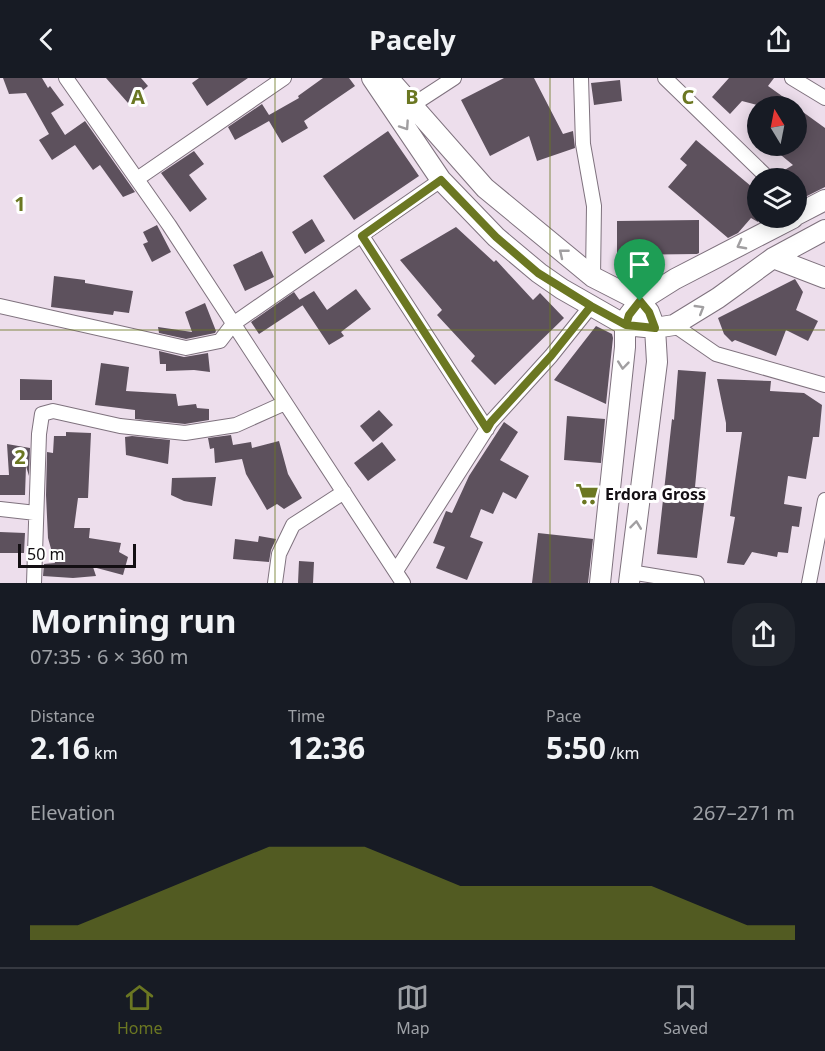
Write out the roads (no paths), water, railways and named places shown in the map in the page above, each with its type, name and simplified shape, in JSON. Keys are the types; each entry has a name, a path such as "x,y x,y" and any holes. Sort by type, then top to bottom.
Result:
{"main road":[{"path":"372,78 441,180 520,259 562,289 626,325 664,326 718,298 773,258 825,230"},
{"path":"388,78 485,188 593,277 640,301 664,326"},
{"path":"807,208 825,200"},
{"path":"600,583 626,325 629,315 640,301 675,279 769,228"},
{"path":"773,258 825,278"},
{"path":"629,577 657,362 664,326"}],"street":[{"path":"66,78 137,179 400,577 491,422 551,356 591,306"},
{"path":"137,179 284,78"},
{"path":"411,106 454,78"},
{"path":"581,78 583,144 594,206 593,277"},
{"path":"666,78 758,168"},
{"path":"792,78 825,98"},
{"path":"0,306 186,348 220,341 233,324 441,180"},
{"path":"362,236 487,429"},
{"path":"664,326 716,354 825,385"},
{"path":"34,583 39,434 42,414 53,411 120,426 185,433 236,425 285,403"},
{"path":"275,583 279,554 293,525 344,492"},
{"path":"825,500 810,579 825,579"},
{"path":"0,509 36,513"},
{"path":"629,577 697,583"}],"place":[{"name":"Erdora Gross","path":"587,494"}]}
